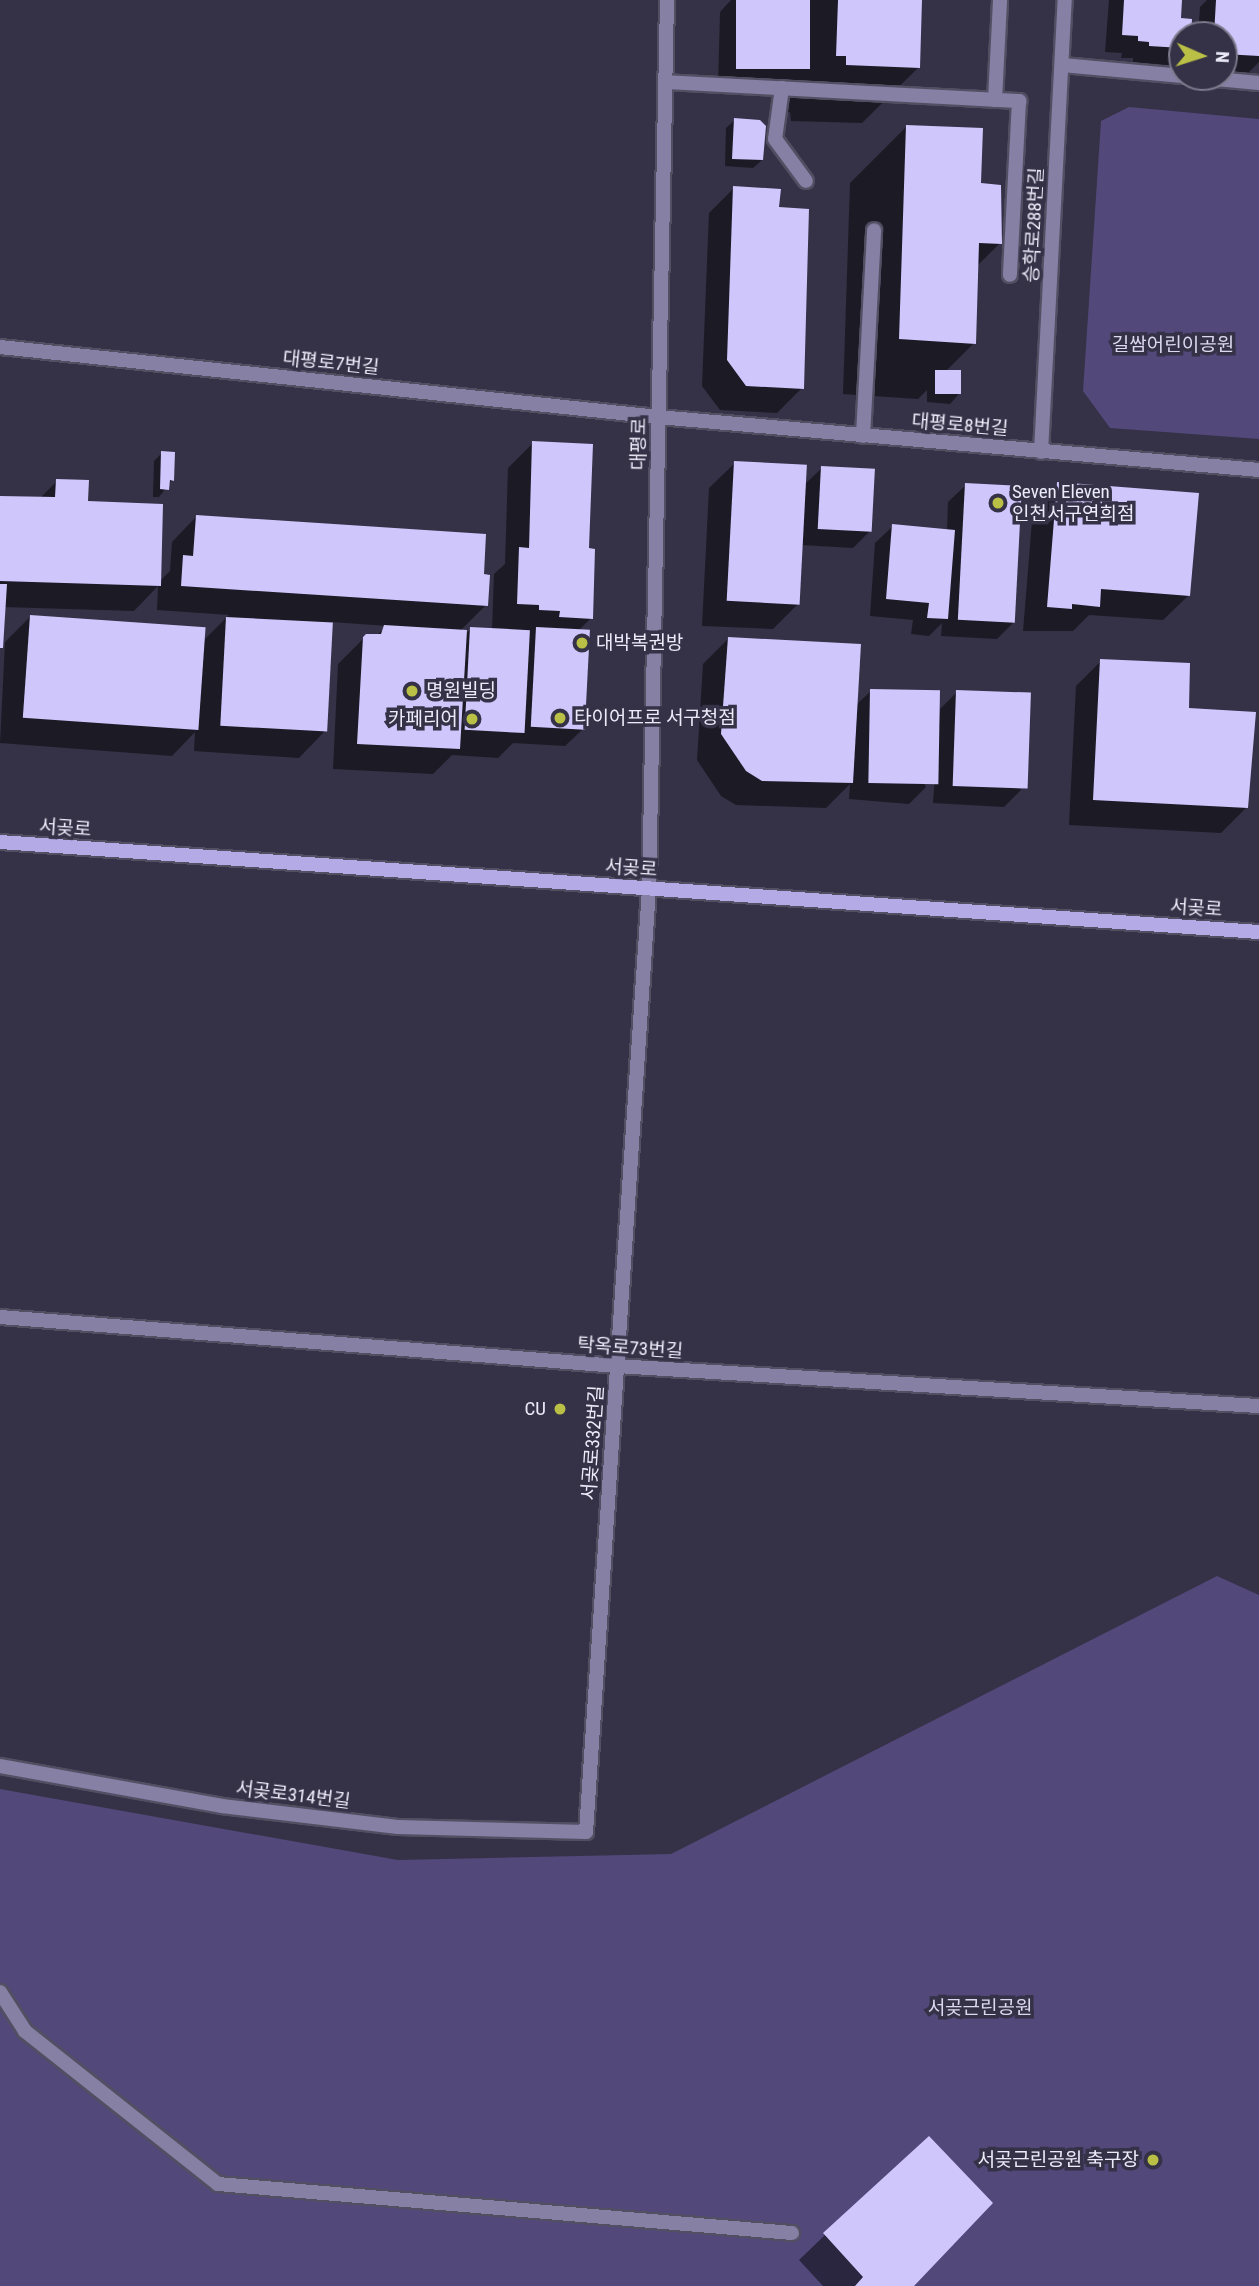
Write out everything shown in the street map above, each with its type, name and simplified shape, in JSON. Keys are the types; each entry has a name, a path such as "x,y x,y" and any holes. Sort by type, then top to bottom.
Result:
{"main road":[{"name":"서곶로","path":"0,842 1259,932"}],"street":[{"name":"대평로","path":"649,889 667,0"},
{"path":"995,100 1000,0"},
{"name":"승학로288번길","path":"1041,452 1065,0"},
{"path":"1062,65 1168,75"},
{"path":"1238,81 1259,83"},
{"path":"665,82 1019,102 1010,275"},
{"path":"782,88 775,139 806,181"},
{"path":"863,436 874,230"},
{"name":"대평로7번길","path":"0,347 658,416"},
{"name":"대평로8번길","path":"658,416 1259,470"},
{"name":"서곶로332번길","path":"586,1832 649,889"},
{"name":"탁옥로73번길","path":"0,1317 617,1366 1259,1406"},
{"name":"서곶로314번길","path":"0,1766 222,1806 398,1827 586,1832"},
{"path":"0,1992 24,2031 218,2184 792,2233"}],"green space":[{"name":"길쌈어린이공원","path":"1129,107 1259,119 1259,439 1110,428 1083,391 1101,121"},
{"name":"서곶근린공원","path":"1217,1576 1259,1595 1259,2286 0,2286 0,1789 398,1860 671,1854"}],"building":[{"path":"736,0 810,0 810,69 736,69"},
{"path":"838,0 922,0 920,68 846,65 846,56 836,56"},
{"path":"1124,0 1182,0 1181,18 1192,19 1168,21 1168,47 1149,46 1149,42 1138,41 1138,36 1122,35"},
{"path":"1216,0 1259,0 1259,56 1238,55 1238,21 1215,21"},
{"path":"734,118 760,120 766,126 763,160 732,159"},
{"path":"906,125 983,128 981,183 1001,185 1002,244 979,243 976,344 899,339"},
{"path":"733,186 781,189 779,207 809,209 804,389 746,386 727,360"},
{"path":"935,370 961,370 961,394 935,394"},
{"path":"532,441 593,444 589,548 595,549 593,619 559,617 560,611 539,610 539,605 517,604 519,547 529,548"},
{"path":"161,451 175,452 174,481 170,480 169,490 160,489"},
{"path":"734,461 807,465 800,605 727,601"},
{"path":"821,466 875,469 872,532 818,529"},
{"path":"56,479 89,480 88,501 163,504 161,586 0,581 0,496 55,497"},
{"path":"1057,482 1199,493 1190,596 1101,589 1100,607 1072,604 1072,609 1047,607"},
{"path":"965,483 1022,486 1015,623 958,620"},
{"path":"196,515 486,534 484,574 490,575 488,606 181,586 183,555 193,556"},
{"path":"892,524 955,530 948,619 927,618 929,603 886,599"},
{"path":"0,584 7,584 3,648 0,648"},
{"path":"30,615 206,627 198,730 23,718"},
{"path":"226,617 333,623 327,731 220,726"},
{"name":"명원빌딩","path":"384,625 467,630 460,749 357,744 363,637 366,634 381,634"},
{"path":"470,627 530,630 525,733 465,730"},
{"path":"536,627 590,630 585,730 531,727"},
{"path":"728,637 861,644 853,783 762,781 746,771 721,734"},
{"path":"1100,659 1190,663 1189,708 1256,712 1248,808 1093,800"},
{"path":"870,689 940,690 938,784 868,783"},
{"path":"956,690 1031,693 1028,789 953,786"},
{"path":"929,2136 993,2203 914,2286 855,2286 863,2277 823,2233"}],"place":[{"name":"Seven Eleven 인천서구연희점","path":"998,503"},
{"name":"대박복권방","path":"582,643"},
{"name":"명원빌딩","path":"412,691"},
{"name":"타이어프로 서구청점","path":"560,718"},
{"name":"카페리어","path":"472,719"},
{"name":"CU","path":"560,1409"},
{"name":"서곶근린공원 축구장","path":"1153,2160"}]}
